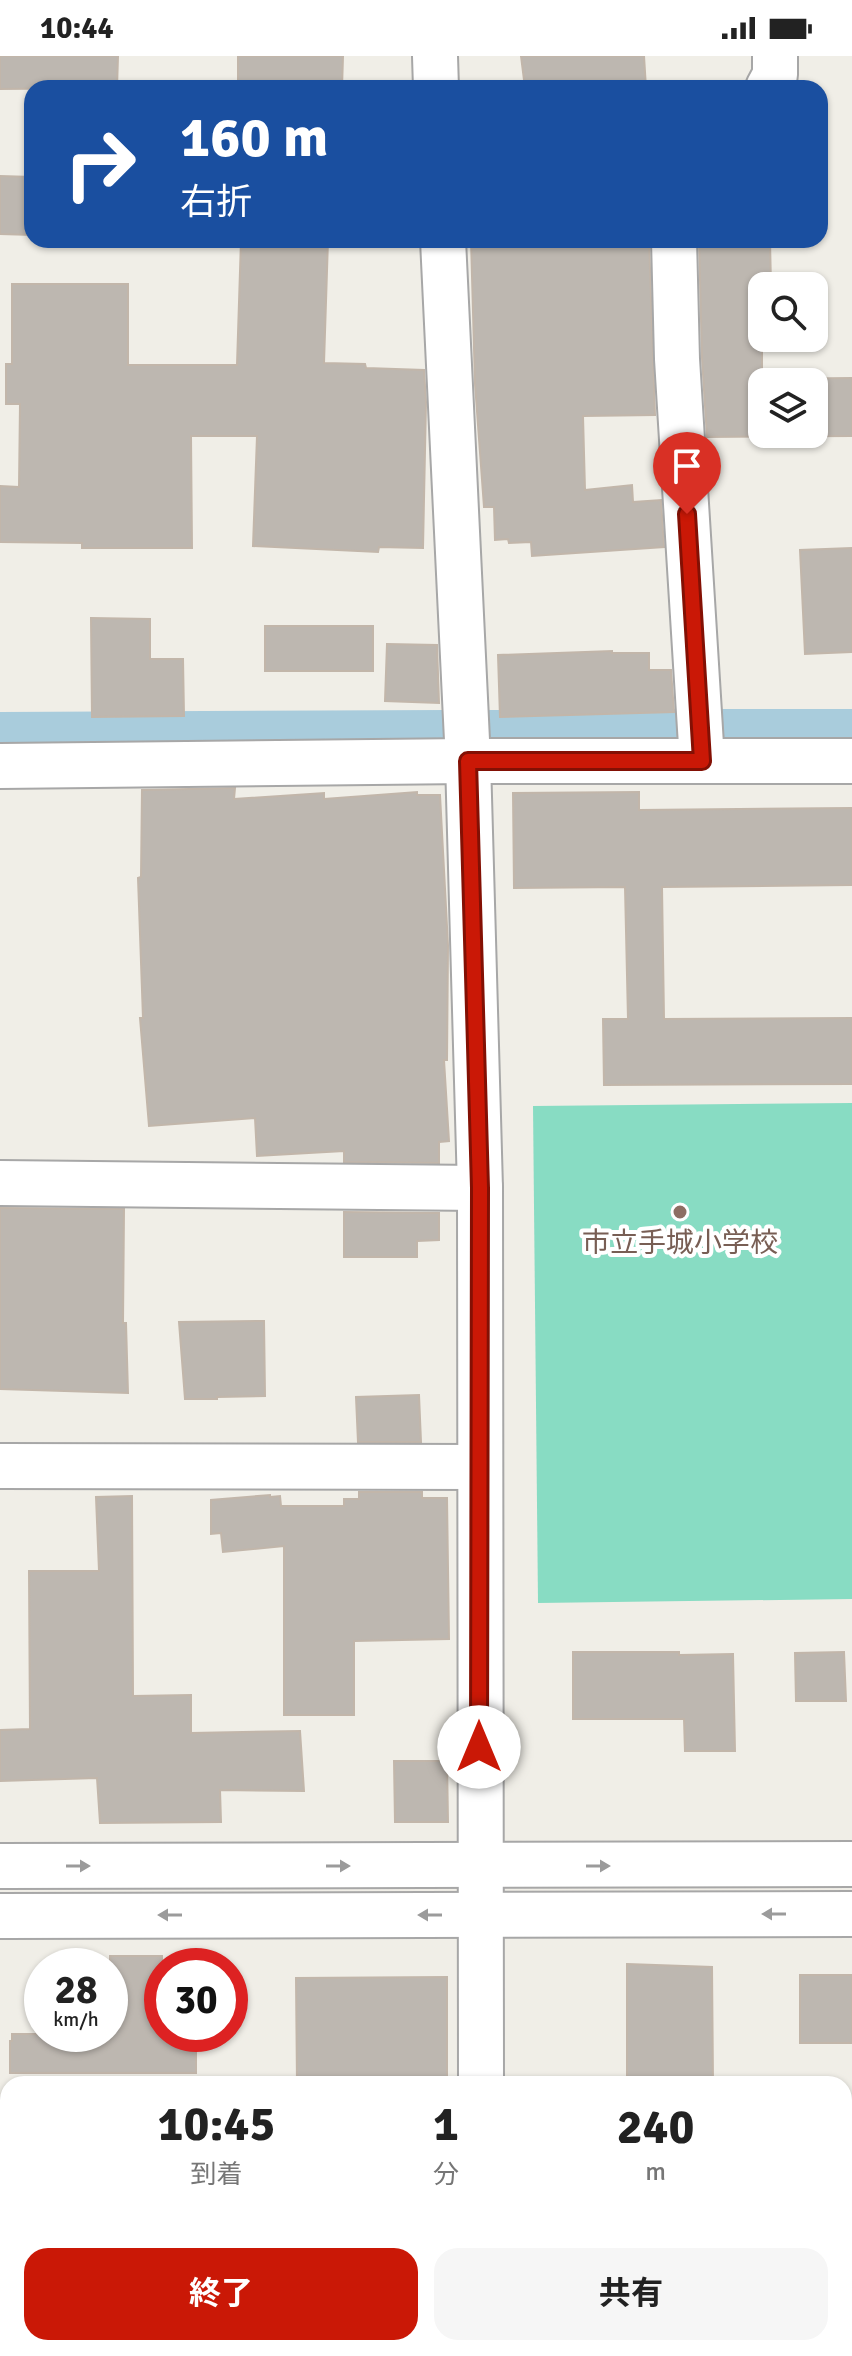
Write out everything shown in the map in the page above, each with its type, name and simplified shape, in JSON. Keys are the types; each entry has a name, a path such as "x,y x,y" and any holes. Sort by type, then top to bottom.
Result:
{"street":[{"path":"435,56 436,80"},
{"path":"772,80 775,56"},
{"path":"443,248 468,761 480,1188 481,2076"},
{"path":"674,248 677,359 702,761"},
{"path":"0,766 852,761"},
{"path":"0,1183 480,1188"},
{"path":"0,1466 479,1467"},
{"path":"0,1866 852,1864"},
{"path":"0,1916 852,1914"}],"green space":[{"path":"852,1103 852,1599 538,1603 533,1106"}],"building":[{"path":"0,56 118,56 117,80 24,80 24,89 0,89"},
{"path":"238,56 343,56 342,80 238,80"},
{"path":"521,56 644,56 646,80 524,80"},
{"path":"0,176 24,177 24,235 0,234"},
{"path":"241,248 328,248 324,363 424,370 423,548 379,547 378,552 253,546 257,436 191,436 192,548 82,548 82,543 0,542 0,486 19,487 20,404 6,404 6,364 12,364 12,284 128,284 128,365 237,365"},
{"path":"471,248 649,248 655,415 583,416 585,490 632,485 633,502 661,500 664,547 532,556 531,542 495,540 494,507 484,507 475,384"},
{"path":"699,248 770,248 771,272 748,272 748,352 762,352 762,368 748,368 748,437 707,437"},
{"path":"828,378 852,378 852,436 828,436"},
{"path":"852,548 852,652 805,654 800,550"},
{"path":"91,618 150,619 150,659 183,659 184,716 92,717"},
{"path":"265,626 373,626 373,671 265,671"},
{"path":"387,644 437,645 439,703 385,701"},
{"path":"612,651 649,653 649,670 671,670 674,712 500,717 498,655"},
{"path":"235,788 234,799 324,793 324,799 417,792 417,795 440,795 448,945 447,1060 444,1060 449,1141 439,1142 439,1163 344,1162 344,1151 257,1156 255,1118 149,1126 140,1018 143,1018 138,878 141,877 142,790"},
{"path":"639,792 639,810 852,808 852,885 662,887 664,1019 852,1018 852,1084 604,1085 603,1019 628,1019 625,887 514,888 513,793"},
{"path":"0,1208 124,1209 123,1323 126,1323 128,1393 0,1389"},
{"path":"344,1212 439,1213 439,1240 417,1241 417,1257 344,1257"},
{"path":"264,1321 265,1396 185,1399 179,1322"},
{"path":"419,1395 421,1442 358,1442 356,1397"},
{"path":"359,1492 422,1492 422,1498 447,1498 449,1639 354,1641 354,1715 284,1715 284,1546 223,1552 221,1533 211,1534 211,1500 270,1495 280,1496 281,1506 344,1506 344,1499 359,1499"},
{"path":"132,1496 133,1696 191,1695 191,1733 300,1731 304,1791 220,1790 221,1822 100,1823 97,1778 0,1781 0,1730 30,1729 29,1571 99,1571 96,1497"},
{"path":"573,1652 733,1654 735,1751 685,1751 684,1719 573,1719"},
{"path":"844,1652 846,1701 796,1701 795,1653"},
{"path":"394,1761 447,1761 448,1822 395,1822"},
{"path":"128,1956 144,1956 144,2052 196,2052 196,2073 10,2073 12,2034 24,2034 24,2052 128,2052"},
{"path":"627,1964 712,1967 713,2076 627,2076"},
{"path":"800,1975 852,1975 852,2043 800,2043"},
{"path":"447,1977 447,2076 297,2076 296,1978"}],"waterway":[{"path":"490,732 682,731"},
{"path":"712,731 852,731"},
{"path":"0,734 449,732"}],"place":[{"name":"市立手城小学校","path":"680,1212"}],"route":[{"path":"479,1747 480,1188 468,761 702,761 687,514"}]}
